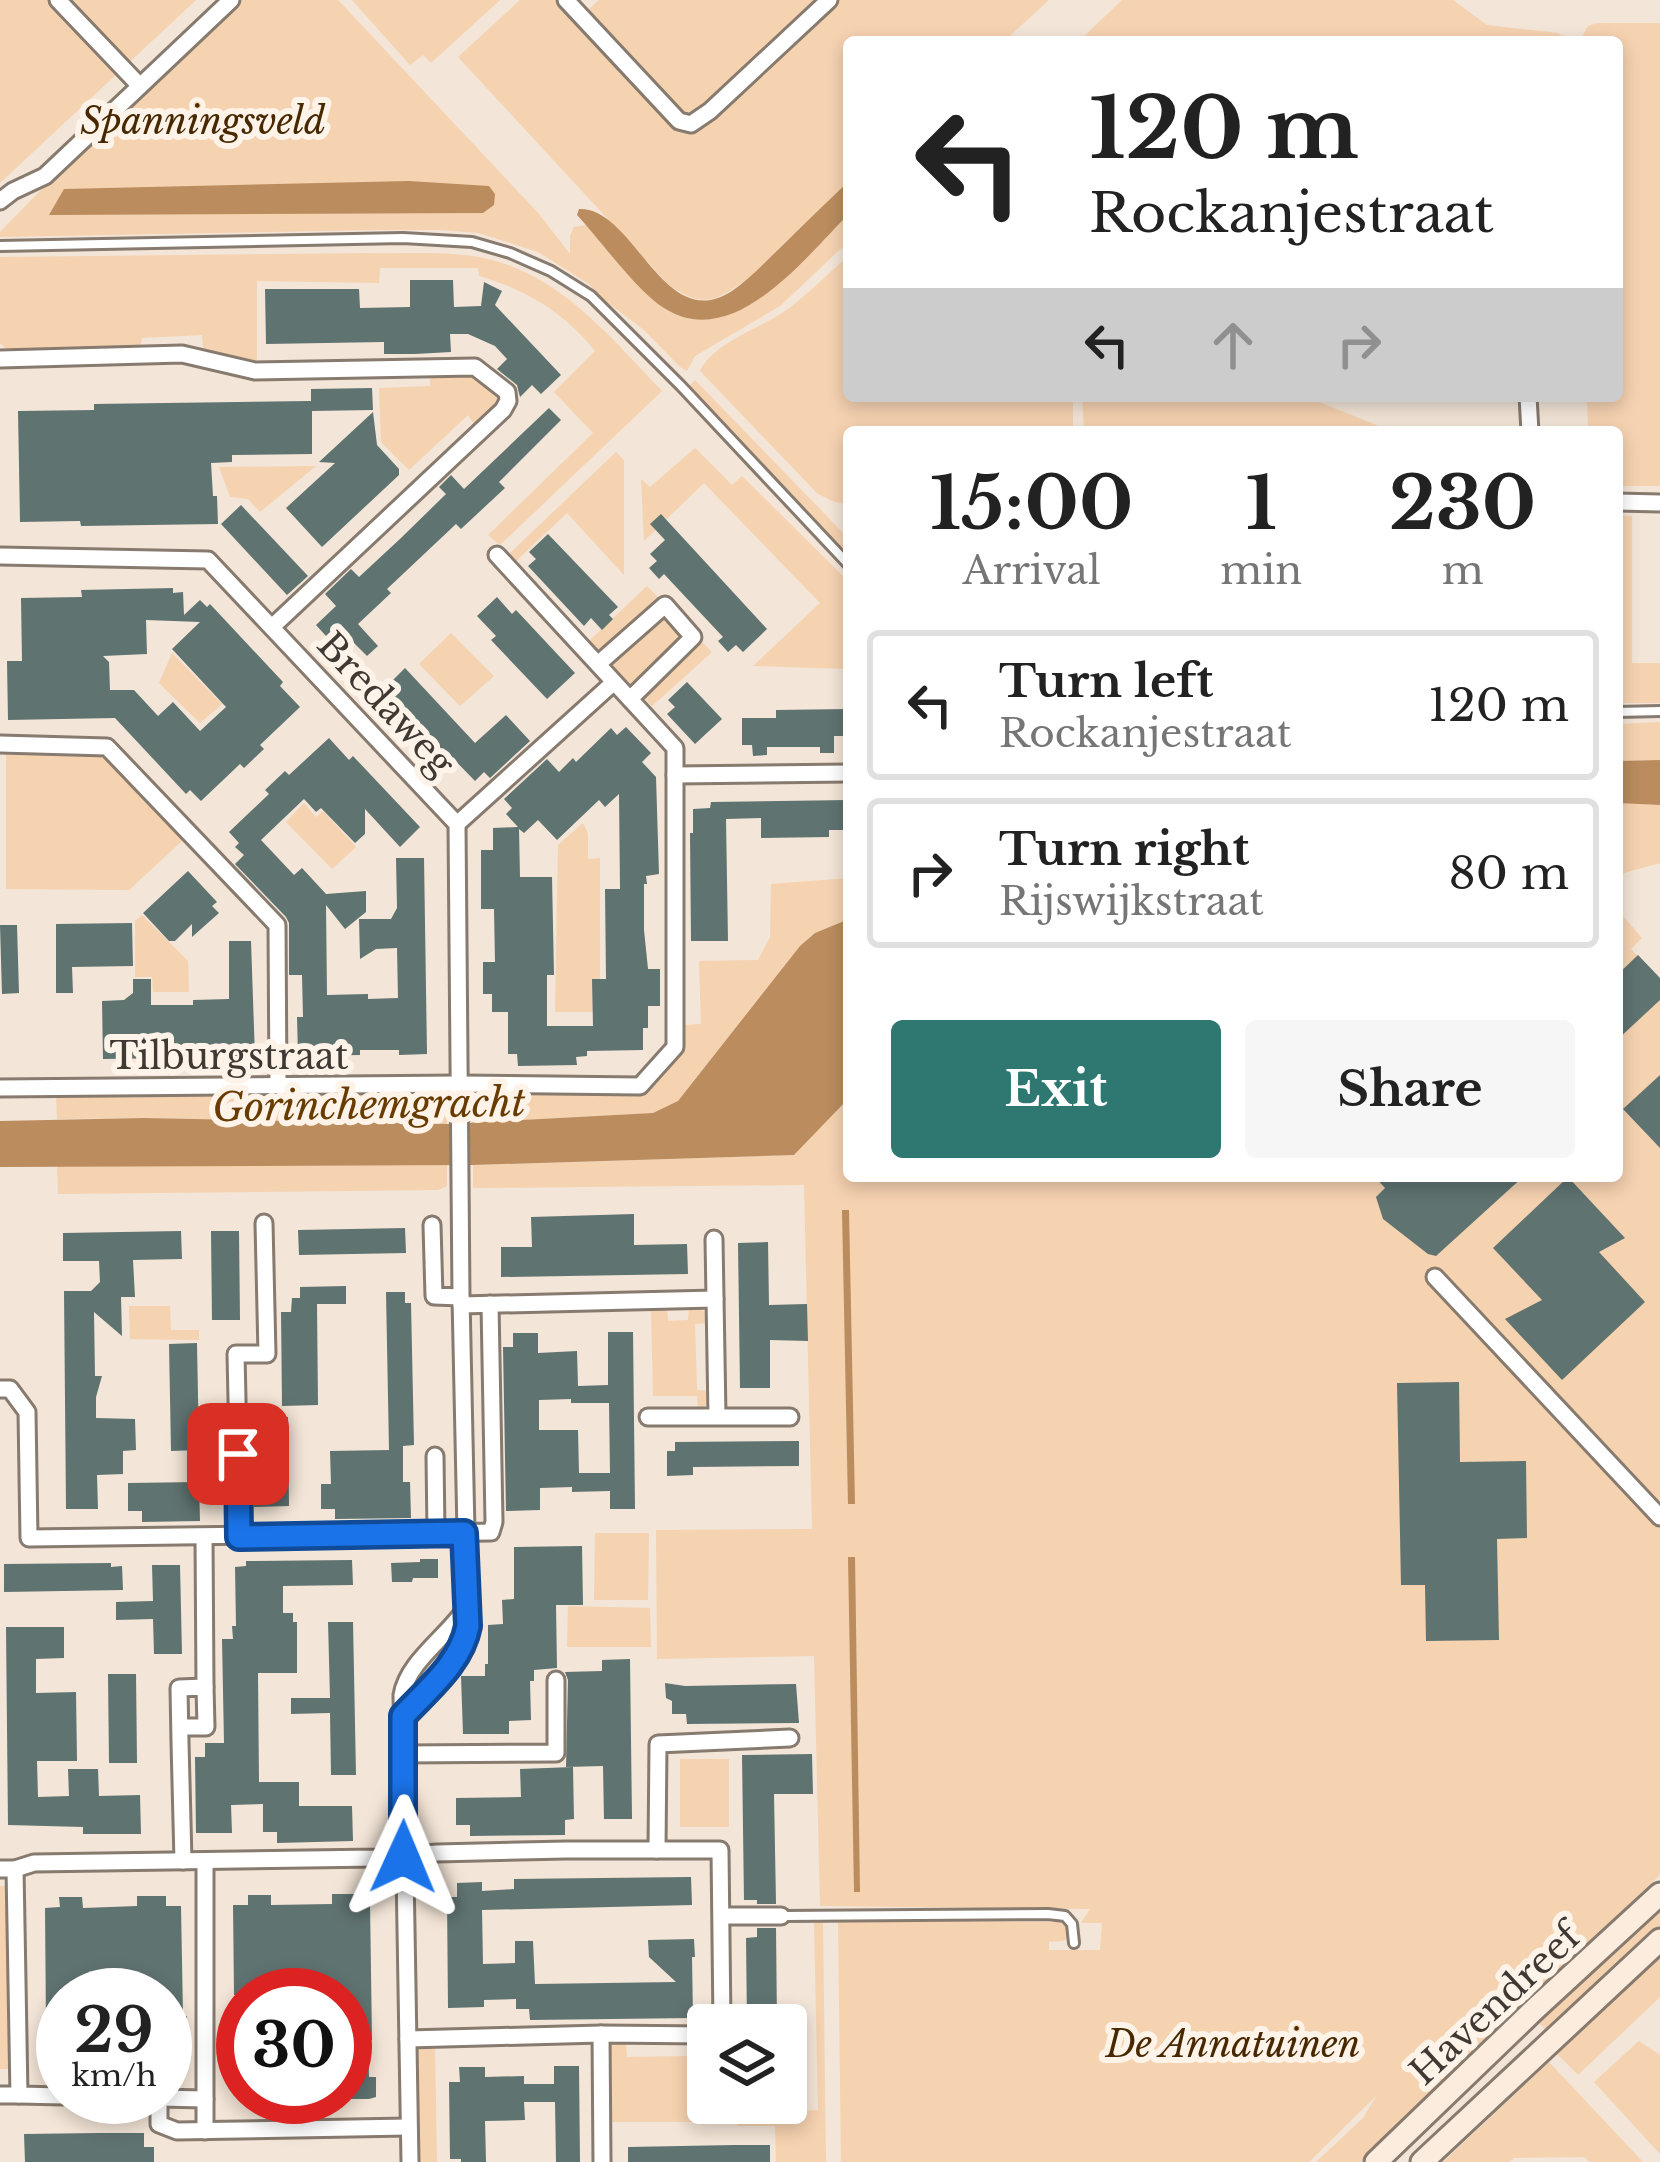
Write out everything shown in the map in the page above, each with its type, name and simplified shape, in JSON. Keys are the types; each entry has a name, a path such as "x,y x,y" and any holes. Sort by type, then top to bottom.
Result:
{"main road":[{"name":"Havendreef","path":"1376,2162 1660,1894"},
{"name":"Havendreef","path":"1422,2162 1660,1940"}],"street":[{"path":"58,0 140,86"},
{"path":"0,201 45,176 231,0"},
{"path":"566,0 679,121 691,124 829,0"},
{"path":"0,359 182,354 255,371 475,367 507,392 503,410 272,627"},
{"path":"1623,502 1660,503"},
{"path":"497,555 675,748 675,775 843,773"},
{"name":"Bredaweg","path":"0,556 208,560 457,824 468,1626 458,1654 403,1716"},
{"path":"598,664 664,605 693,637 631,699"},
{"path":"457,824 613,683"},
{"path":"0,745 106,747 277,926 278,1086"},
{"name":"Tilburgstraat","path":"0,1088 640,1086 675,1047 675,775"},
{"path":"239,1537 236,1354 267,1354 264,1223"},
{"path":"432,1225 434,1295 490,1304 715,1300"},
{"path":"715,1239 717,1416"},
{"path":"1435,1277 1660,1517"},
{"path":"5,1389 27,1412 29,1538 490,1532 494,1522 490,1304"},
{"path":"648,1417 790,1417"},
{"path":"436,1456 436,1533"},
{"path":"180,1727 206,1727 204,1537"},
{"path":"410,2162 402,1695 408,1675 466,1608"},
{"path":"405,1754 556,1754 556,1680"},
{"path":"183,1861 179,1688 206,1688"},
{"path":"657,1850 658,1744 790,1738"},
{"path":"19,2095 7,1869 34,1863 720,1850 722,2004"},
{"path":"205,2131 206,1862"},
{"path":"722,1916 781,1916"},
{"path":"601,2034 602,2162"},
{"path":"408,2039 687,2035"},
{"path":"0,2095 36,2095"},
{"path":"192,2099 206,2099"},
{"path":"159,2124 177,2131 408,2127"}],"lane":[{"path":"0,246 403,238 472,242 510,253 591,296 843,560"},
{"path":"1623,712 1660,711"},
{"path":"781,1916 1048,1914 1065,1916 1072,1924 1074,1943"}],"green space":[{"name":"Spanningsveld","path":"0,0 196,0 0,183"},
{"path":"243,0 338,0 539,214 570,254 574,227 586,225 647,294 682,317 709,319 762,296 843,220 843,247 780,306 695,356 687,371 589,284 538,252 479,233 371,230 0,237 37,194"},
{"path":"352,0 500,0 431,63 423,55 410,65"},
{"path":"520,0 555,0 598,47 607,39 584,14 599,0 1049,0 1010,36 843,36 843,191 762,268 725,294 705,300 668,284 458,57"},
{"path":"1122,0 1453,0 1487,25 1562,36 1084,36"},
{"path":"1660,23 1660,486 1623,486 1623,426 1588,426 1587,402 1623,402 1623,36 1582,36 1588,26"},
{"path":"432,253 492,260 542,281 606,332 662,391 500,545 488,535 593,433 554,392 595,351 557,314 528,295 479,276 478,268 380,268 379,283 257,281 257,361 203,348 202,335 142,338 140,349 8,351 0,343 0,257"},
{"path":"843,260 843,402 1073,402 1073,426 843,426 843,503 835,502 818,494 700,371 728,343 792,306"},
{"path":"439,373 476,375 497,396 498,409 477,428 468,415 409,470 381,442 379,388 430,386 430,379"},
{"path":"695,380 843,533 843,549 688,387"},
{"path":"1082,402 1319,402 1379,426 1084,426"},
{"path":"695,448 732,485 742,476 843,576 843,669 753,666 820,603 704,483 644,541 641,479 650,487"},
{"path":"616,452 624,460 624,575 567,513 515,562 508,555"},
{"path":"316,466 260,512 248,499 230,497 219,467"},
{"path":"1623,515 1632,516 1632,663 1660,663 1660,703 1623,703"},
{"path":"647,586 712,652 652,706 588,642"},
{"path":"451,633 494,676 460,706 419,664"},
{"path":"172,653 222,704 200,723 159,683"},
{"path":"1660,722 1660,760 1623,761 1623,724"},
{"path":"74,751 106,758 182,841 129,890 6,889 6,752"},
{"path":"304,803 316,817 323,811 356,847 332,869 286,822"},
{"path":"1623,803 1660,805 1660,863 1624,873"},
{"path":"583,823 588,859 600,858 600,1012 555,1012 558,845"},
{"path":"843,878 843,921 815,933 800,946 678,1101 653,1113 472,1123 471,1105 481,1091 647,1088 685,1047 685,1025 701,1024 699,961 758,960 770,937 771,884"},
{"path":"142,915 188,961 189,992 153,992 152,977 135,977 135,921"},
{"name":"De Annatuinen","path":"1623,916 1642,938 1631,949 1660,981 1660,1875 1361,2162 1316,2162 1363,2118 1377,2095 1309,2162 841,2162 838,1921 1059,1922 1068,1928 1069,1938 1049,1942 1049,1950 1100,1950 1102,1923 1081,1923 1090,1909 820,1906 814,1656 657,1659 656,1530 812,1529 804,1185 473,1188 473,1165 794,1155 843,1104 843,1182 1623,1182"},
{"path":"433,1094 446,1108 447,1124 57,1119 56,1095"},
{"path":"447,1165 447,1186 438,1190 58,1194 57,1166"},
{"path":"129,1306 170,1306 171,1330 199,1330 199,1340 130,1339"},
{"path":"689,1307 704,1311 709,1323 695,1324 697,1390 710,1391 710,1400 698,1410 697,1396 653,1396 651,1308 667,1308 668,1321 688,1320"},
{"path":"595,1533 649,1533 648,1600 594,1600"},
{"path":"568,1606 650,1608 651,1647 567,1647"},
{"path":"680,1759 729,1759 729,1827 680,1827"},
{"path":"0,1886 8,1886 9,2069 0,2069"},
{"path":"1660,1907 1660,1926 1549,2033 1539,2023"},
{"path":"814,1922 823,1922 826,2162 776,2162 775,2126 737,2126 807,2124 807,2111 818,2110"},
{"path":"1660,1958 1660,1997 1578,2075 1557,2054"},
{"path":"1639,2041 1660,2055 1660,2154 1594,2082"},
{"path":"626,2042 627,2057 687,2056 687,2122 611,2122 605,2117 606,2052 612,2044"},
{"path":"435,2046 437,2162 418,2162 415,2047"},
{"path":"1549,2062 1643,2162 1590,2162 1584,2157 1443,2162"}],"shaded area":[{"path":"409,181 489,186 495,194 494,205 483,213 49,215 64,189"},
{"path":"843,187 843,220 810,255 763,296 712,319 685,317 658,304 577,215 579,209 599,214 617,227 668,284 687,297 708,300 745,281"},
{"path":"1660,760 1660,805 1623,803 1623,761"},
{"path":"843,921 843,1104 794,1155 473,1165 0,1167 0,1121 144,1118 447,1124 653,1113 678,1101 815,933"},
{"path":"842,1210 849,1210 855,1504 848,1504"},
{"path":"848,1557 855,1557 860,1892 854,1892"}],"building":[{"path":"410,280 453,280 454,307 481,306 484,282 502,291 495,305 561,375 541,394 532,385 520,397 517,385 497,369 507,359 495,346 468,334 450,334 451,352 415,354 384,354 384,342 266,344 265,289 359,289 360,308 410,307"},
{"path":"372,388 373,410 312,411 312,454 232,455 232,462 211,463 218,524 20,522 18,411 94,410 94,404 311,401 311,389"},
{"path":"549,408 561,420 499,482 505,488 461,529 456,524 387,589 391,593 358,624 378,646 367,656 346,635 335,646 316,625 336,606 325,594 351,569 359,577 401,538 446,494 439,487 451,475 464,489"},
{"path":"373,412 377,445 399,475 322,547 286,508 335,463 319,462"},
{"path":"241,505 308,576 287,595 221,524"},
{"path":"661,514 767,629 743,652 736,645 728,652 718,641 723,637 664,574 659,579 649,568 657,561 650,554 665,540 650,524"},
{"path":"548,534 618,607 602,630 591,618 584,626 528,566 536,559 529,552"},
{"path":"173,588 173,593 183,592 184,615 200,600 207,607 210,604 283,682 280,686 300,707 260,745 264,749 244,768 240,764 201,801 190,790 186,794 115,718 8,720 7,661 22,661 21,598 82,597 81,590","holes":["146,620 200,622 172,649 226,707 200,731 173,702 158,716 134,690 110,690 109,662 103,656 147,654"]},
{"path":"497,597 512,614 516,610 575,673 547,699 491,640 496,636 477,616"},
{"path":"405,668 475,743 506,715 530,741 490,778 484,772 475,781 443,748 438,752 427,741 423,745 380,704 392,693 386,687"},
{"path":"687,682 722,719 695,744 667,714 675,707 668,700"},
{"path":"843,709 843,736 834,736 834,753 820,753 820,747 767,747 767,755 753,756 752,745 742,745 742,718 776,718 776,710"},
{"path":"626,727 651,753 642,762 656,777 659,874 646,876 644,930 648,969 660,969 660,1006 648,1006 643,1050 587,1051 587,1056 576,1057 577,1065 518,1066 517,1054 508,1054 508,1012 492,1012 492,994 483,994 483,962 495,962 494,909 481,909 481,850 493,850 493,828 518,827 506,814 512,808 504,799 547,759 559,772 611,728 617,735","holes":["619,794 620,889 605,889 606,979 592,979 593,1026 547,1026 547,975 554,975 552,877 520,877 519,829 524,833 538,820 557,840 599,800 605,807"]},
{"path":"329,738 349,760 353,756 420,827 400,847 365,809 365,834 355,843 321,808 316,812 304,799 261,840 294,875 302,868 326,894 366,891 366,912 345,929 326,905 327,995 398,998 397,948 376,949 360,959 359,919 391,919 397,908 396,858 424,858 427,1054 360,1050 360,1055 298,1056 302,975 289,975 289,923 235,864 244,855 229,832 269,794 265,790 285,771 289,775"},
{"path":"843,800 843,830 829,830 829,837 761,838 761,818 726,819 728,941 691,941 693,809 710,808 711,802"},
{"path":"188,871 217,902 212,906 219,913 192,937 192,924 169,941 143,913"},
{"path":"132,923 133,966 72,967 73,993 56,993 56,924"},
{"path":"0,925 17,925 19,993 2,994"},
{"path":"229,941 251,941 255,1057 103,1059 102,1001 124,1000 133,993 133,979 151,979 151,1005 229,999"},
{"path":"1638,955 1660,978 1660,1000 1623,1034 1623,969"},
{"path":"1660,1075 1660,1148 1623,1109"},
{"path":"1380,1182 1517,1182 1436,1256 1383,1219 1376,1197 1385,1188"},
{"path":"1563,1182 1573,1182 1625,1238 1599,1252 1645,1302 1562,1380 1505,1319 1542,1300 1493,1248"},
{"path":"634,1214 634,1245 687,1244 688,1274 501,1277 501,1247 532,1247 531,1217"},
{"path":"405,1228 406,1253 299,1255 298,1230"},
{"path":"181,1231 182,1259 133,1260 135,1297 121,1297 122,1336 94,1312 95,1376 102,1376 96,1418 135,1419 136,1450 123,1451 123,1474 97,1475 98,1509 66,1509 64,1291 91,1291 100,1282 99,1261 63,1261 63,1233"},
{"path":"211,1231 239,1231 240,1320 212,1320"},
{"path":"768,1242 769,1305 807,1304 808,1341 770,1340 770,1388 740,1388 738,1243"},
{"path":"346,1286 346,1304 317,1304 318,1405 282,1406 281,1312 291,1312 292,1298 300,1298 300,1287"},
{"path":"386,1292 405,1292 405,1303 411,1303 414,1445 403,1446 403,1482 410,1482 411,1518 335,1519 335,1509 321,1509 321,1484 331,1484 330,1451 389,1450"},
{"path":"608,1332 633,1332 635,1509 610,1509 610,1491 572,1492 572,1487 540,1488 540,1510 506,1511 503,1347 513,1347 513,1333 538,1333 538,1353 577,1351 578,1386 608,1385","holes":["571,1399 571,1403 609,1403 610,1473 579,1473 578,1430 539,1430 539,1400"]},
{"path":"197,1343 199,1450 171,1451 169,1344"},
{"path":"1459,1382 1460,1462 1526,1461 1527,1538 1497,1539 1499,1640 1426,1641 1425,1585 1401,1585 1397,1383"},
{"path":"288,1417 289,1506 254,1507 252,1431 263,1431 263,1418"},
{"path":"799,1441 799,1466 693,1467 693,1475 667,1476 667,1451 675,1451 675,1442"},
{"path":"199,1482 200,1521 142,1522 142,1511 128,1511 128,1483"},
{"path":"582,1546 583,1605 556,1605 557,1668 534,1670 531,1720 509,1721 509,1734 463,1734 461,1676 485,1676 488,1625 503,1624 502,1600 514,1599 514,1547"},
{"path":"438,1559 438,1578 392,1582 391,1563"},
{"path":"352,1560 353,1585 283,1586 283,1613 293,1613 293,1622 297,1622 297,1673 258,1673 259,1782 299,1782 299,1806 352,1806 353,1841 277,1843 277,1832 263,1832 263,1804 231,1805 232,1833 196,1833 195,1757 205,1757 205,1743 224,1743 222,1639 233,1639 232,1626 236,1626 235,1567 246,1566 246,1561"},
{"path":"111,1563 111,1567 122,1566 123,1590 4,1592 4,1564"},
{"path":"152,1565 180,1565 182,1654 154,1654 153,1619 116,1620 116,1602 153,1601"},
{"path":"328,1622 353,1622 356,1775 331,1775 330,1713 291,1714 291,1698 330,1698"},
{"path":"6,1627 64,1627 64,1658 36,1659 36,1693 76,1692 77,1761 37,1761 38,1797 69,1796 68,1769 98,1769 99,1796 140,1795 141,1834 83,1834 83,1827 8,1825"},
{"path":"630,1659 632,1819 604,1819 603,1766 566,1767 565,1672 602,1671 602,1660"},
{"path":"108,1674 136,1674 137,1763 109,1763"},
{"path":"665,1683 796,1684 799,1723 687,1724 686,1714 672,1714"},
{"path":"812,1754 813,1794 774,1794 776,1904 744,1900 742,1755"},
{"path":"573,1767 574,1819 565,1820 565,1835 470,1836 470,1825 456,1825 456,1798 521,1797 520,1769"},
{"path":"691,1877 692,1905 482,1910 483,1964 515,1963 515,1941 533,1941 535,1984 676,1982 649,1957 648,1940 694,1939 693,2004 687,2004 687,2018 530,2020 529,2009 516,2009 516,1999 484,2000 484,2007 448,2008 447,1897 457,1897 457,1883 482,1882 482,1891 514,1889 514,1879"},
{"path":"332,1894 355,1894 355,1903 370,1903 371,1968 234,1968 233,1905 248,1905 248,1895 271,1895 271,1905 332,1904"},
{"path":"137,1896 166,1896 166,1906 181,1906 182,1968 46,1968 45,1908 60,1907 59,1897 82,1897 83,1908 137,1906"},
{"path":"757,1928 776,1928 777,2004 747,2004 746,1938 757,1937"},
{"path":"554,2066 579,2066 580,2162 556,2162 555,2102 524,2102 525,2120 485,2121 486,2162 450,2159 449,2082 460,2082 459,2067 485,2067 485,2077 524,2076 524,2084 554,2084"},
{"path":"144,2133 144,2147 154,2147 154,2162 25,2162 24,2134"},
{"path":"770,2145 770,2162 628,2162 628,2147"}],"route":[{"path":"238,1454 239,1537 464,1533 465,1641 403,1716 403,1857"}],"water label":[{"name":"Gorinchemgracht","path":"369,1105"}]}
